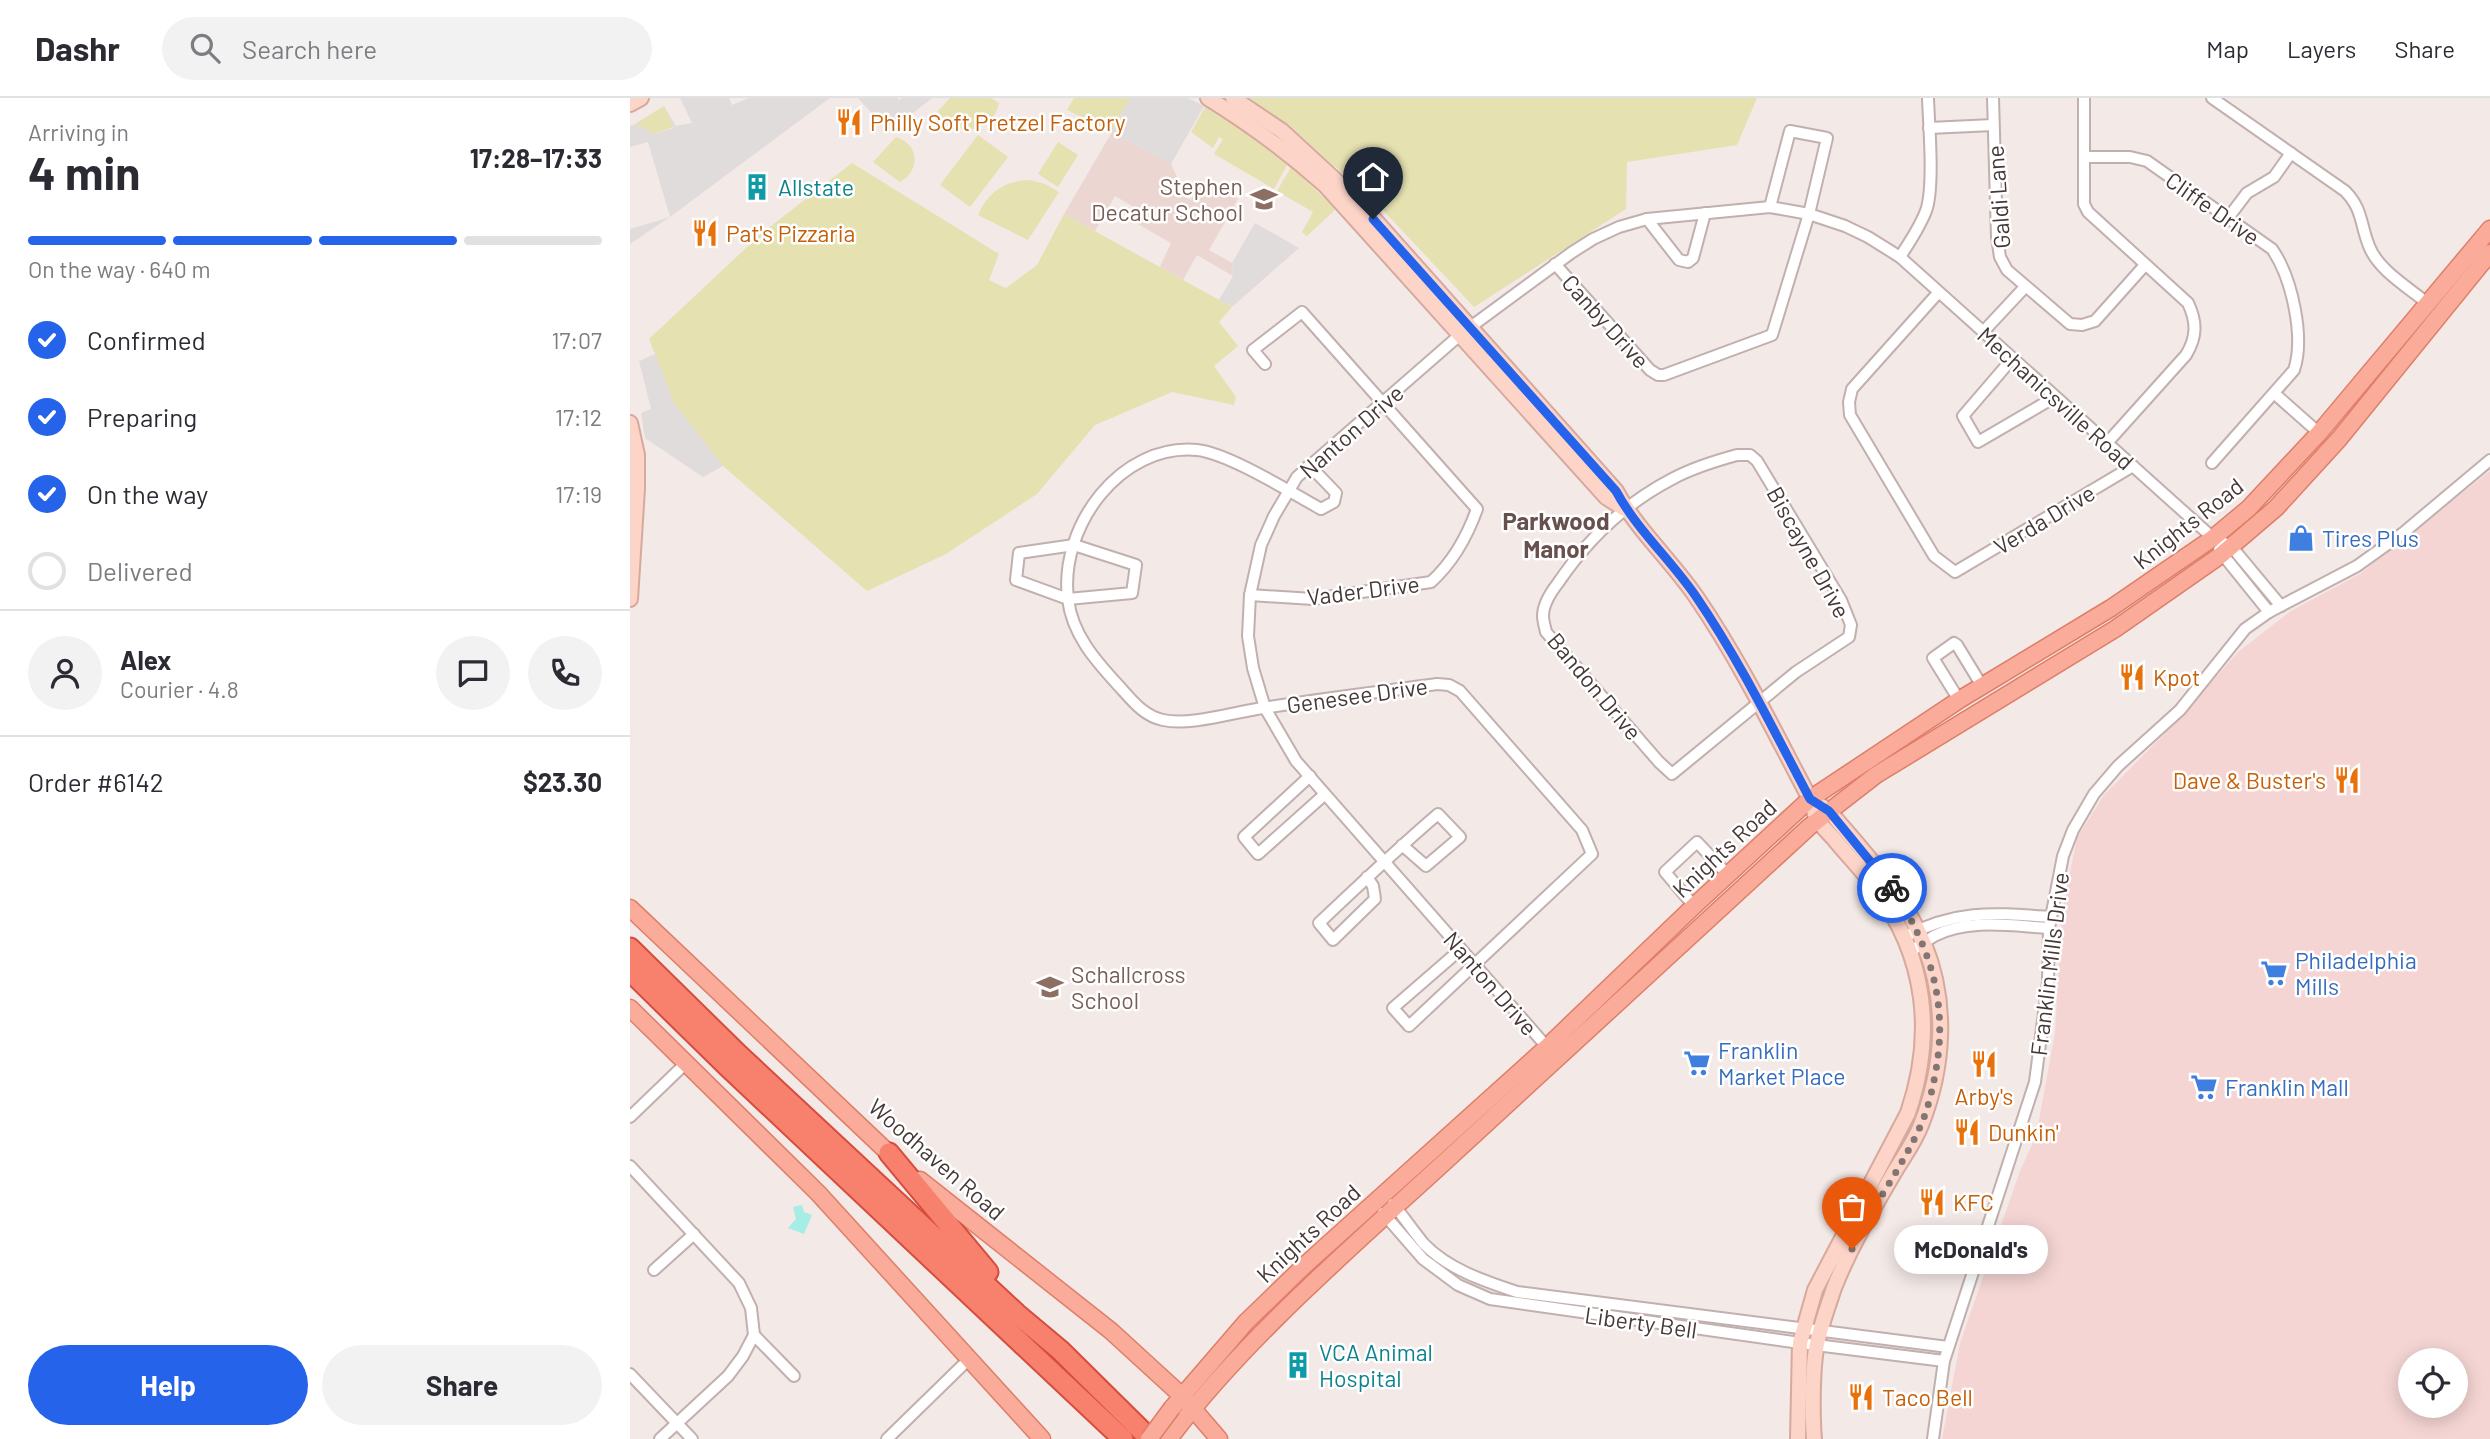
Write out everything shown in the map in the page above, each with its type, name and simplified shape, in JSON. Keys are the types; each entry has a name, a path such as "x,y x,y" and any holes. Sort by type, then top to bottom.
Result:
{"highway":[{"path":"630,948 757,1072 1017,1314 1060,1350"},
{"path":"630,971 728,1067 1123,1439"},
{"path":"888,1153 961,1243 1060,1350 1150,1439"}],"main road":[{"name":"Knights Road","path":"1150,1439 1261,1335 1385,1205 1547,1047 1810,799 1959,700 2111,608 2213,538 2249,508 2322,429 2490,232"},
{"name":"Knights Road","path":"1385,1205 1824,815 1876,775 2115,629 2226,551 2276,508 2340,437 2490,253"},
{"path":"2322,429 2340,437"},
{"path":"1982,686 1992,704"},
{"name":"Woodhaven Road","path":"630,908 888,1153 951,1206 1111,1331 1183,1408 1219,1439"},
{"path":"630,1008 802,1176 1042,1439"},
{"name":"Knights Road","path":"1170,1439 1183,1408"}],"street":[{"path":"630,104 641,98"},
{"path":"1208,98 1249,123 1288,152 1325,185 1616,491 1626,510 1667,557 1696,597 1730,650 1810,799 1933,970 1940,1012 1940,1050 1933,1088 1921,1126 1861,1230 1835,1287 1818,1339 1814,1439"},
{"path":"1233,98 1282,131 1331,174 1466,331"},
{"path":"1900,257 1919,227 1927,208 1928,98"},
{"name":"Galdi Lane","path":"1993,98 1997,237 2000,257 2007,270 2070,324 2082,326 2095,321 2145,265"},
{"path":"2084,98 2084,204 2088,212 2188,303 2194,316 2193,344 2186,355 2107,443"},
{"path":"2212,98 2345,191 2356,202 2368,245 2381,265 2427,303"},
{"path":"1929,128 1993,125"},
{"path":"1770,207 1790,131 1827,138 1809,214"},
{"path":"2228,218 2247,193 2274,177 2291,153"},
{"name":"Cliffe Drive","path":"2084,157 2130,156 2141,159 2272,249 2282,266 2300,338 2299,356 2294,370 2275,394 2212,464"},
{"name":"Nanton Drive","path":"1547,1047 1324,795 1286,746 1265,708 1253,668 1248,636 1250,595 1261,545 1297,477 1466,331 1555,264 1593,239 1619,227 1647,219 1770,207 1809,214 1845,226 1900,257"},
{"path":"1647,219 1679,260 1688,262 1693,258 1705,213"},
{"name":"Canby Drive","path":"1555,264 1650,370 1664,375 1772,335 1809,214"},
{"name":"Mechanicsville Road","path":"1900,257 2226,551"},
{"path":"1983,332 2025,287"},
{"name":"Verda Drive","path":"1938,293 1852,389 1849,402 1850,415 1934,556 1955,572 2133,466"},
{"path":"1265,364 1253,350 1302,312 1383,403"},
{"path":"2012,359 1963,416 1978,442 2055,397"},
{"path":"2275,394 2322,429"},
{"name":"Vader Drive","path":"1250,595 1312,599 1431,582 1462,543 1478,509 1383,403"},
{"path":"630,423 637,455 630,598"},
{"path":"1068,599 1068,578 1074,545 1085,517 1108,486 1140,461 1158,454 1196,450 1213,453 1321,509 1334,502 1336,493 1310,466"},
{"name":"Bandon Drive","path":"1671,773 1546,632 1543,615 1548,597 1572,562 1602,529 1626,510 1672,479 1710,462 1737,455 1750,455 1753,458"},
{"name":"Biscayne Drive","path":"1671,773 1796,672 1849,636 1851,625 1835,589 1753,458"},
{"name":"Franklin Mills Drive","path":"1933,1439 1948,1347 2035,1082 2048,982 2050,923 2063,856 2073,830 2094,794 2118,766 2180,710 2245,629 2269,612 2357,566 2403,533 2490,460"},
{"path":"1074,545 1136,565 1132,593 1068,599 1016,580 1019,553 1074,545"},
{"path":"2226,551 2281,606"},
{"path":"2226,551 2269,612"},
{"name":"Genesee Drive","path":"1068,599 1072,618 1083,642 1107,674 1144,712 1165,720 1184,721 1437,684 1449,685 1461,691 1582,830 1592,854 1474,963"},
{"path":"1959,700 1933,658 1954,643 1982,686"},
{"path":"1311,776 1244,837 1258,854 1324,795"},
{"path":"1367,877 1375,891 1374,900 1333,940 1319,923 1367,877 1384,861 1402,845 1438,814 1460,837 1426,866 1402,845"},
{"path":"1694,906 1665,872 1697,842 1728,875"},
{"path":"1914,940 1984,924 2050,923"},
{"path":"1798,1439 1802,1336 1815,1290 1908,1113 1918,1083 1924,1025 1914,940"},
{"path":"1461,949 1393,1008 1409,1026 1474,963"},
{"path":"630,1117 685,1063"},
{"path":"630,1166 739,1283 751,1308 754,1335 735,1368 660,1439"},
{"name":"Liberty Bell","path":"1385,1205 1423,1259 1458,1285 1490,1299 1802,1336 1944,1362"},
{"path":"654,1270 694,1234"},
{"path":"754,1335 794,1376"},
{"name":"Liberty Bell","path":"1818,1339 1948,1347"},
{"path":"887,1439 969,1359"},
{"path":"630,1374 692,1439"}],"shaded area":[{"path":"680,98 729,98 732,105 749,98 830,98 670,217 648,142 630,147 630,126 635,124 654,134 674,128 664,106 676,126 692,123"},
{"path":"858,98 899,100 932,98 889,132"},
{"path":"950,98 991,98 999,103 989,122 981,127 962,129 945,120 938,111"},
{"path":"1074,98 1130,98 1112,132 1067,110"},
{"path":"1130,98 1188,98 1204,106 1171,164 1112,132"},
{"path":"1250,98 1757,98 1737,145 1627,162 1626,209 1474,307 1364,190"},
{"path":"664,106 674,127 654,134 635,124"},
{"path":"1205,107 1240,129 1287,165 1274,189 1214,154 1223,139 1219,137 1213,148 1191,132"},
{"path":"1112,132 1171,164 1177,177 1170,189 1191,200 1200,188 1196,185 1200,179 1238,199 1209,250 1232,263 1233,276 1197,255 1183,280 1160,267 1171,243 1131,220 1137,209 1115,196 1095,231 1064,214"},
{"path":"978,135 1008,157 970,207 940,185"},
{"path":"896,137 909,145 914,158 911,171 900,182 873,162"},
{"path":"1058,142 1078,155 1058,187 1038,174"},
{"path":"852,163 999,254 989,280 1006,288 1037,265 1064,214 1232,307 1219,322 1238,346 1214,366 1236,397 1234,405 1172,392 1095,425 1037,494 946,554 867,591 723,466 674,403 649,339 762,233"},
{"path":"1291,167 1336,209 1307,236 1302,232 1313,212 1277,191"},
{"path":"1030,180 1059,192 1028,240 978,215 998,189"},
{"path":"670,217 630,244 630,229"},
{"path":"1255,223 1299,248 1232,307 1219,300 1233,276 1232,263"},
{"path":"655,354 674,403 723,466 703,477 645,438 641,413 651,409 639,361"},
{"name":"Philadelphia Mills","path":"2490,471 2490,1439 1942,1439 1960,1343 2020,1171 2036,1136 2055,1033 2062,912 2077,838 2104,795 2179,719 2238,652 2291,611 2360,574"}],"water":[{"path":"802,1205 804,1212 812,1215 804,1234 788,1228 796,1219 793,1207"}],"way so far":[{"path":"1852,1249 1921,1126 1933,1088 1940,1050 1940,1012 1933,970 1924,943 1892,888"}],"place":[{"name":"Philly Soft Pretzel Factory","path":"849,122"},
{"name":"Allstate","path":"757,187"},
{"name":"Stephen Decatur School","path":"1264,199"},
{"name":"Pat's Pizzaria","path":"705,233"},
{"name":"Tires Plus","path":"2301,538"},
{"name":"Kpot","path":"2132,677"},
{"name":"Dave & Buster's","path":"2347,780"},
{"name":"Philadelphia Mills","path":"2274,973"},
{"name":"Schallcross School","path":"1050,987"},
{"name":"Franklin Market Place","path":"1697,1063"},
{"name":"Arby's","path":"1984,1064"},
{"name":"Franklin Mall","path":"2204,1087"},
{"name":"Dunkin'","path":"1967,1132"},
{"name":"KFC","path":"1932,1202"},
{"name":"McDonald's","path":"1852,1249"},
{"name":"VCA Animal Hospital","path":"1298,1365"},
{"name":"Taco Bell","path":"1861,1397"}],"district":[{"name":"Parkwood Manor","path":"1556,534"}],"route":[{"path":"1373,219 1616,491 1626,510 1667,557 1719,631 1810,799 1829,811 1892,888"}]}
